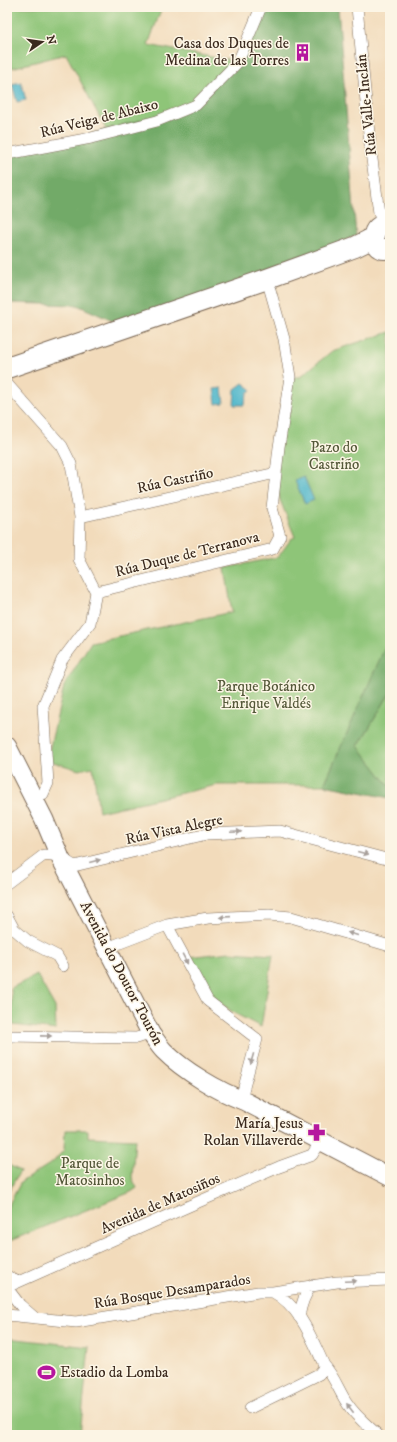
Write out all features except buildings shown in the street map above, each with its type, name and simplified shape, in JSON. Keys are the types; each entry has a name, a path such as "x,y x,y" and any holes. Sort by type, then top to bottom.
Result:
{"highway":[{"path":"7,368 267,279 365,242 385,240"}],"main road":[{"name":"Avenida do Doutor Tourón","path":"7,746 60,856 151,1034 164,1051 186,1068 224,1093 244,1101 389,1174"}],"street":[{"name":"Rúa Veiga de Abaixo","path":"7,154 91,138 157,121 196,105 238,62 261,7"},
{"name":"Rúa Valle-Inclán","path":"357,7 370,150 379,213 385,240"},
{"name":"Rúa Duque de Terranova","path":"96,592 273,549 280,536 272,508 290,377 284,339 267,279"},
{"path":"7,384 62,446 71,464 80,517 78,559 96,592 90,623 62,660 43,706 48,783 43,794 33,798"},
{"name":"Rúa Castriño","path":"80,517 276,473"},
{"name":"Rúa Vista Alegre","path":"60,856 74,866 207,834 280,831 390,860"},
{"path":"7,883 44,855 60,856"},
{"path":"107,948 167,925 208,918 255,915 291,917 390,946"},
{"path":"7,916 14,929 28,941 57,956 63,966"},
{"path":"167,925 208,1001 257,1039 243,1091 244,1101"},
{"path":"7,1036 136,1038 151,1034"},
{"name":"Avenida de Matosiños","path":"7,1288 278,1167 312,1155 321,1141"},
{"path":"7,1276 18,1282"},
{"name":"Rúa Bosque Desamparados","path":"7,1315 66,1321 82,1321 258,1292 273,1292 337,1282 390,1280"},
{"path":"299,1317 302,1300 305,1293 312,1285"},
{"path":"7,1288 20,1305 36,1318"},
{"path":"273,1292 289,1304 299,1317 324,1365 352,1410 378,1435"},
{"path":"250,1408 318,1374 323,1369 324,1365"}],"green space":[{"path":"7,7 162,7 148,45 238,62 196,105 108,133 66,54 12,68 7,56"},
{"path":"261,7 338,7 356,236 126,327 77,305 7,303 7,153 28,151 196,105 244,48"},
{"name":"Parque Botánico Enrique Valdés","path":"390,332 390,638 324,785 217,785 99,812 93,767 79,770 47,760 64,686 91,642 232,612 225,568 278,557 291,539 295,537 280,500 276,473 290,377 300,377 332,351"},
{"path":"389,638 390,693 358,746 390,787 390,798 324,785"},
{"path":"390,693 390,787 358,746"},
{"path":"230,952 273,955 261,1027 234,1013 212,997 188,957"},
{"path":"37,975 55,1007 56,1030 13,1025 11,988"},
{"name":"Parque de Matosinhos","path":"65,1130 88,1130 88,1137 135,1139 132,1178 137,1188 131,1192 7,1242 7,1208 21,1182 53,1162 64,1150"},
{"path":"7,1164 20,1171 7,1194"},
{"name":"Estadio da Lomba","path":"7,1338 89,1347 80,1435 7,1435"}],"water":[{"path":"21,82 26,100 17,102 12,84"},
{"path":"243,383 251,389 248,392 244,405 234,405 235,389"},
{"path":"222,388 224,403 216,404 214,389"},
{"path":"304,477 314,500 305,504 295,481"}],"place":[{"name":"Casa dos Duques de Medina de las Torres","path":"302,52"},
{"name":"María Jesus Rolan Villaverde","path":"316,1132"},
{"name":"Estadio da Lomba","path":"47,1372"}],"park label":[{"name":"Pazo do Castriño","path":"334,456"}]}
